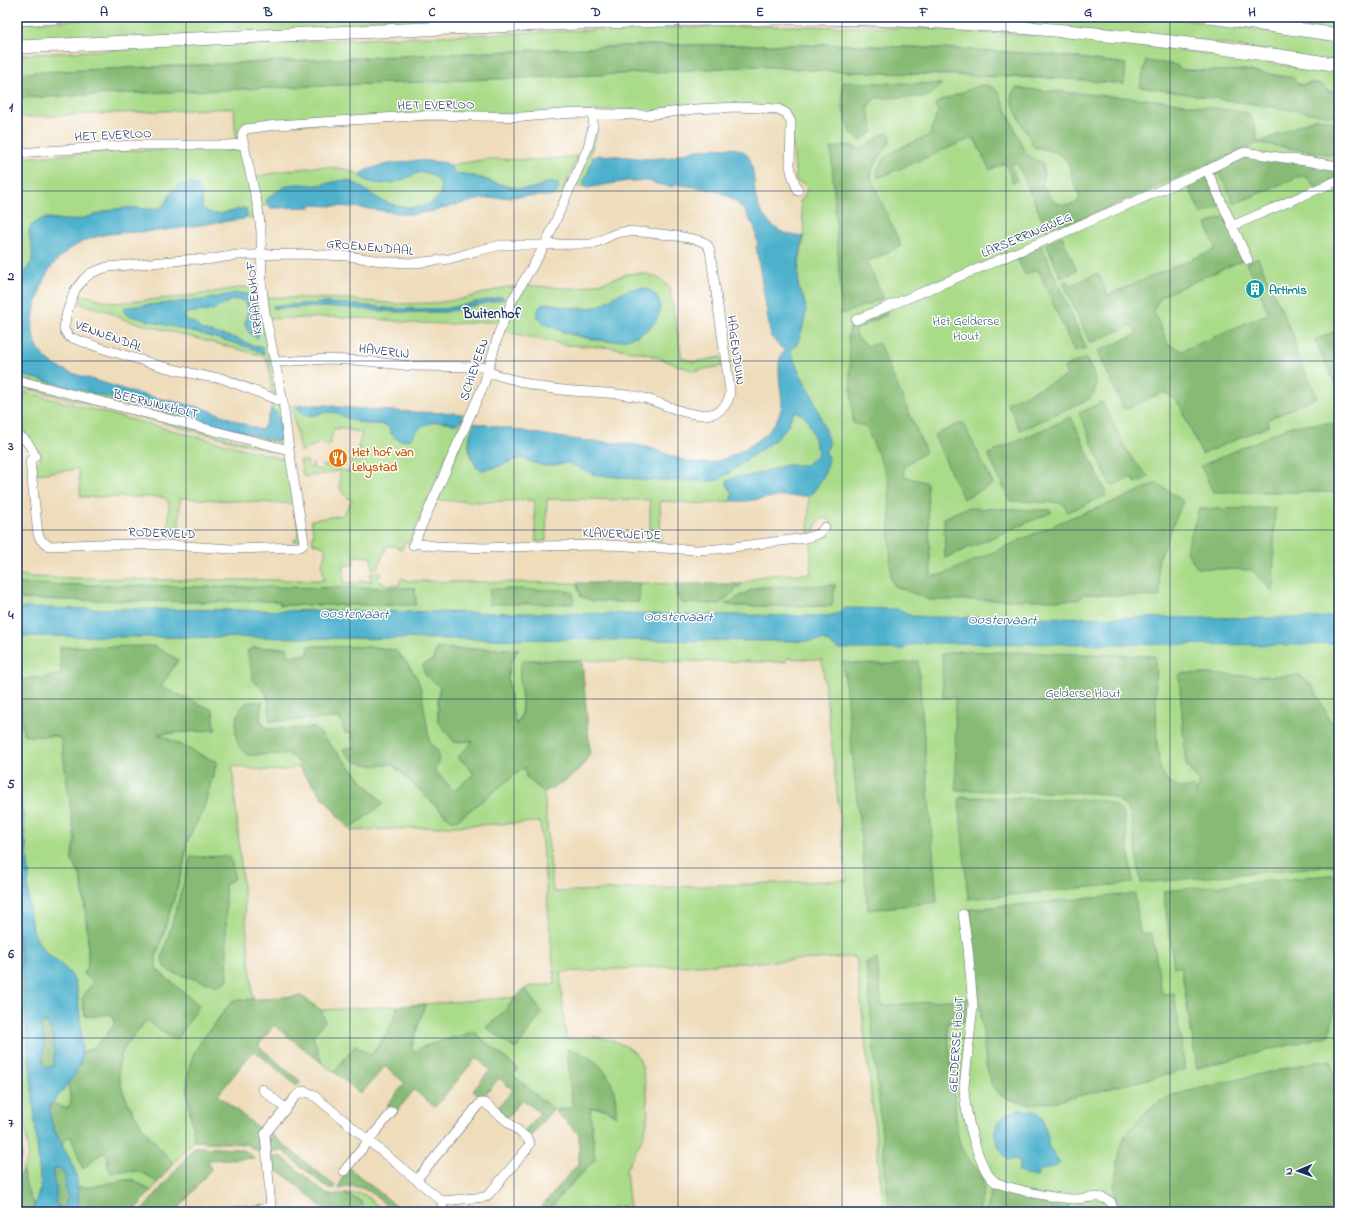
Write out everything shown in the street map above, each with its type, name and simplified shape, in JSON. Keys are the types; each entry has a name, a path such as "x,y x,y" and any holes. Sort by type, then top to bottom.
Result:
{"highway":[{"path":"17,19 57,17"},
{"path":"1210,17 1339,35"},
{"path":"17,47 652,20 809,18 919,21 1073,32 1231,49 1339,64"}],"street":[{"name":"HET EVERLOO","path":"17,153 132,145 243,144 242,136 244,130 276,125 428,115 522,117 574,113 648,115 695,109 737,107 762,108 781,110 788,116 791,122 790,165 798,191"},
{"name":"SCHIEVEEN","path":"414,544 484,384 499,332 513,299 545,245 590,144 593,114"},
{"name":"KRAAIENHOF","path":"243,144 258,208 262,254 262,288 265,313 276,362 289,450"},
{"name":"LARSERRINGWEG","path":"856,320 1207,170 1244,152 1339,166"},
{"path":"1207,170 1248,260"},
{"path":"1232,226 1339,180"},
{"name":"HAGENDUIN","path":"489,370 494,374 540,387 562,390 617,393 644,398 685,412 699,414 718,412 728,401 730,390 710,253 708,246 704,242 630,231 613,234 591,244 545,245"},
{"name":"GROENENDAAL","path":"262,254 347,256 389,262 415,263 449,259 502,245 545,245"},
{"name":"VENNENDAL","path":"262,254 107,267 96,270 84,279 75,290 67,312 64,330 69,337 104,349 164,367 214,378 221,378 283,402"},
{"name":"HAVERLIJ","path":"276,362 303,360 350,360 411,366 482,367 489,370"},
{"name":"BEERNINKHOLT","path":"17,380 289,450"},
{"name":"RODERVELD","path":"17,435 28,443 35,456 30,461 38,534 41,540 49,546 98,544 169,545 231,549 300,547 304,542 289,450"},
{"name":"KLAVERWEIDE","path":"414,544 484,548 610,545 717,550 806,538 820,533 825,528"},
{"name":"GELDERSE HOUT","path":"963,914 968,948 973,1006 964,1098 984,1168 992,1180 997,1183 1039,1195 1074,1199 1101,1196 1111,1202 1114,1212"},
{"path":"262,1089 286,1109"},
{"path":"233,1212 273,1210 265,1134 296,1096 303,1091 312,1094 417,1179 442,1201 443,1212"},
{"path":"417,1179 480,1104 484,1103 527,1138 530,1143 527,1149 490,1194 485,1197 442,1201"},
{"path":"344,1171 392,1112"}],"green space":[{"path":"153,17 725,17 17,45 17,23"},
{"path":"747,17 1157,17 1211,23 1339,42 1339,64 1216,43"},
{"path":"1242,17 1339,17 1339,32"},
{"name":"Gelderse Hout","path":"786,26 978,31 1090,40 1161,48 1339,74 1339,92 1335,92 1318,86 1312,82 1303,85 1245,70 1181,70 1146,61 1142,80 1339,101 1339,1212 884,1212 856,957 560,972 566,1039 596,1037 612,1040 634,1052 639,1058 642,1067 647,1093 648,1117 644,1135 626,1170 630,1212 624,1212 623,1206 612,1207 612,1212 596,1212 595,1209 581,1212 548,1212 561,1195 595,1160 590,1108 607,1110 615,1116 615,1097 573,1109 558,1109 556,1112 513,1075 518,1069 474,1032 428,1045 414,1051 411,1048 425,1004 516,997 499,1017 489,1025 514,1048 517,1047 542,1013 525,989 528,987 555,984 540,822 351,831 349,829 383,804 381,801 315,728 268,729 260,717 260,710 263,702 242,707 283,754 291,755 302,765 276,771 232,766 253,999 232,1001 204,1037 187,1085 194,1137 193,1141 174,1163 154,1142 134,1113 120,1082 118,1068 121,1055 147,1018 160,972 156,969 156,957 183,869 187,841 203,810 217,762 158,734 215,730 213,710 60,648 61,674 44,678 20,680 19,683 22,728 48,736 57,736 61,740 75,839 72,860 82,881 88,942 88,966 93,982 82,999 85,1016 113,1015 115,1020 114,1025 103,1039 94,1047 82,1053 78,997 75,983 72,976 44,950 39,943 35,935 30,915 28,894 29,875 17,754 17,636 809,641 820,640 832,615 17,608 17,599 199,602 276,601 280,602 280,605 416,605 415,588 17,584 17,574 31,577 173,580 324,580 322,565 326,548 313,543 312,536 314,536 311,520 343,515 352,500 344,495 340,488 340,471 307,477 303,476 300,460 309,462 307,467 311,468 313,463 313,468 322,470 323,465 349,472 352,460 355,460 362,433 338,427 338,429 334,428 329,446 320,443 300,452 292,406 296,405 299,411 311,416 334,412 353,421 365,424 384,424 389,427 391,434 409,440 418,429 428,423 444,421 453,424 461,421 461,414 465,414 409,542 406,541 401,550 393,545 392,547 388,545 377,568 372,568 371,557 354,556 354,565 344,565 344,583 371,581 371,572 381,572 381,576 377,578 379,581 390,585 400,585 400,580 402,578 407,581 576,583 581,597 612,602 638,602 640,583 676,584 677,597 682,603 720,604 741,585 757,578 775,575 811,574 811,540 821,538 829,534 833,529 829,519 823,519 817,523 815,532 808,533 809,496 823,476 826,469 827,458 825,454 826,450 801,376 790,351 791,347 796,346 805,317 805,304 798,288 798,268 803,236 805,235 800,201 804,197 807,189 805,184 796,181 790,114 687,107 684,105 675,107 673,110 645,113 621,110 245,127 239,140 236,140 234,108 17,118 17,98 618,74 757,66 825,71 1072,79 1126,64 1054,55 957,49 823,44 817,46 648,45 17,73 17,55 185,46 615,29","holes":["835,585 831,606 736,606 726,604 747,592 760,587","309,646 374,647 395,650 406,662 417,678 430,743 438,752 438,764 434,770 454,791 474,774 466,764 474,741 454,742 438,721 438,699 440,687 434,680 426,676 423,665 433,660 436,649 518,649 510,663 508,675 515,725 519,718 522,702 520,676 523,660 786,662 787,658 822,660 847,880 553,892 544,792 526,777 525,766 460,818 447,817 392,764 367,764 355,760 345,752 345,748 355,748 351,732 345,733 340,718 270,721 268,698 263,689 253,648 287,648 288,657 308,654","233,869 234,879 225,883 218,986 171,972 163,963 162,958"]},
{"path":"823,44 957,49 1054,55 1126,64 1124,84 1057,78 825,71 757,66 618,74 17,98 17,73 648,45 817,46"},
{"path":"1146,61 1177,65 1181,70 1245,70 1294,78 1298,84 1314,83 1321,85 1327,91 1339,92 1339,117 1140,87"},
{"path":"842,82 942,84 931,95 924,97 876,98 869,105 868,109 873,132 861,140 854,136 846,123 843,106"},
{"path":"980,85 991,86 999,93 1025,152 1033,159 1042,162 1044,175 1043,185 1050,198 1059,204 1070,205 1079,201 1069,165 1059,154 1034,147 1012,100 1011,96 1016,88 1158,100 1248,113 1254,124 1258,143 1048,233 1017,162 1011,165 1017,181 1013,183 1005,163 990,170 974,138 878,178 878,170 881,163 888,156 896,150 930,135 938,111 935,107 936,103"},
{"path":"596,118 598,118 595,141 589,156 594,157 584,187 578,187 574,185"},
{"path":"1316,118 1339,122 1339,156 1258,143"},
{"path":"887,133 890,135 890,142 872,170 871,178 901,246 867,262 884,298 842,314 831,148 847,145 859,149 863,148 879,136"},
{"path":"134,150 240,150 252,203 254,219 227,212 219,214 209,213 202,207 202,196 172,191 164,205 156,209 122,209 108,211 82,219 71,220 50,218 42,219 36,222 29,231 33,252 32,261 17,284 17,158"},
{"path":"1245,155 1339,168 1339,177 1315,187 1307,177 1300,176 1234,204 1220,173 1216,175 1214,170"},
{"path":"578,156 561,195 555,195 556,194 546,182 536,187 525,189 513,187 466,174 455,174 450,165 489,159 538,160"},
{"path":"314,167 340,168 356,173 364,180 382,184 392,183 422,172 434,176 438,180 441,185 441,191 438,198 429,204 413,208 397,206 381,200 349,181 340,181 316,186 298,184 270,197 267,199 267,204 260,207 254,177"},
{"path":"1206,174 1220,206 1201,214 1187,183"},
{"path":"1225,216 1245,259 1162,296 1153,310 1168,344 1182,351 1269,313 1246,263 1258,258 1294,338 1297,354 1317,397 1267,420 1269,426 1202,454 1178,402 1166,393 1159,394 1125,409 1123,408 1098,351 1137,334 1132,325 1090,343 1063,282 1068,281 1070,286 1098,273 1108,295 1216,249 1206,224"},
{"path":"1062,236 1077,271 1061,278 1046,243"},
{"path":"1041,245 1086,348 1082,351 1080,348 1074,351 1038,269 1025,275 1016,256"},
{"path":"642,273 651,275 662,280 668,286 682,358 694,362 721,357 722,366 694,371 647,354 616,348 566,345 503,331 508,315 526,285 579,288 604,282 627,274","holes":["609,301 638,336 613,341 596,340 564,332 540,320 549,303 564,307 587,308"]},
{"path":"244,287 257,287 258,298 253,298 254,304 259,304 276,395 272,395 268,363 264,356 122,319 110,312 81,304 83,295 114,303 182,297","holes":["236,293 249,295 250,297 247,301 256,318 259,332 258,337 256,338 249,333 245,323 248,309 245,302 240,300 231,300 212,310 188,313 185,315 185,318 187,321 195,323 202,330 238,339 254,346 263,347 264,354 251,348 228,341 127,315 124,312 125,307 204,300"]},
{"path":"507,287 516,287 501,321 450,324 412,323 378,319 334,317 268,319 266,297 348,299 397,304 435,303 462,299","holes":["503,297 482,304 445,312 395,312 322,306 274,309 273,306 322,303 396,309 444,309"]},
{"path":"887,312 887,315 856,329 855,332 860,340 868,346 879,343 926,452 904,466 904,476 927,483 931,577 946,573 1070,518 1117,501 1157,483 1183,501 1158,561 1160,597 1083,594 1078,600 930,600 895,586 891,579 889,480 867,429 864,426 853,423 848,334 851,325"},
{"path":"1339,330 1339,392 1315,340"},
{"path":"1086,358 1096,384 1093,394 1089,399 1020,430 1007,403 1067,376 1064,367"},
{"path":"17,372 22,375 277,441 281,436 279,421 276,414 271,410 272,404 267,400 281,406 284,443 282,444 17,378"},
{"path":"17,383 284,452 287,455 17,386"},
{"path":"17,390 287,460 302,541 293,541 299,536 294,504 180,498 179,539 168,538 169,503 163,497 81,497 78,469 37,474 35,465 41,459 41,454 38,450 33,449 17,433"},
{"path":"1102,402 1126,449 1135,462 1149,477 1135,483 1132,477 1113,485 1110,484 1079,413"},
{"path":"796,412 802,414 809,423 819,451 812,461 806,465 787,465 746,477 740,476 727,485 733,493 731,498 732,501 704,504 660,501 661,542 650,541 650,500 547,499 546,541 536,542 534,500 482,502 436,500 470,422 475,423 469,442 471,456 482,470 493,468 520,458 544,466 569,463 592,474 643,480 671,481 688,480 737,468 740,464 776,439 787,427 793,413"},
{"path":"1071,417 1107,495 1068,512 1063,503 1010,501 988,454"},
{"path":"963,422 993,484 963,499 934,435"},
{"path":"1327,423 1336,425 1339,428 1339,492 1213,492 1201,466 1291,426"},
{"path":"965,508 1050,510 1052,512 945,558 944,518"},
{"path":"1275,508 1273,592 1252,570 1197,568 1186,551 1199,509"},
{"path":"577,583 640,583 639,602 593,601 581,597"},
{"path":"17,584 415,588 416,605 280,605 280,602 276,601 199,602 17,599"},
{"path":"676,584 742,584 720,604 682,603 677,597"},
{"path":"835,585 832,606 736,606 725,604 751,590 760,587"},
{"path":"490,589 563,590 573,593 573,604 489,604"},
{"path":"155,646 178,660 161,687 213,710 215,730 158,734 209,759 217,761 203,810 187,841 183,869 156,957 156,969 199,1005 176,1041 146,1020 127,1043 120,1058 119,1072 121,1086 127,1101 144,1129 174,1163 157,1183 152,1178 141,1173 130,1171 111,1172 108,1167 108,1155 104,1153 96,1157 83,1169 71,1137 66,1138 62,1145 50,1119 49,1113 52,1103 67,1109 71,1102 68,1083 80,1065 82,1053 94,1047 103,1039 114,1025 115,1020 112,1015 85,1016 82,999 93,982 83,973 88,966 86,909 80,874 72,861 75,839 61,740 57,736 31,736 23,734 19,683 20,680 44,678 61,674 60,647"},
{"path":"309,646 374,647 395,650 406,662 417,678 421,689 430,743 438,752 438,764 434,770 454,791 474,774 466,764 457,758 473,741 454,742 438,721 438,699 440,687 428,678 423,669 423,665 433,660 436,649 519,649 514,656 508,674 510,697 516,725 520,720 522,706 520,668 523,660 582,661 590,753 582,766 571,777 544,792 526,777 525,767 460,818 451,820 392,764 364,764 347,755 343,749 355,747 351,733 345,733 340,718 270,721 268,698 263,689 254,682 247,651 253,648 288,648 288,656 308,654"},
{"path":"960,651 1155,656 1157,744 1161,771 1167,780 1179,788 1195,787 1196,794 1198,779 1186,764 1179,675 1181,673 1255,676 1299,675 1312,685 1339,738 1339,865 1141,883 1131,817 1125,806 1116,799 1106,795 1093,793 956,790 955,697 943,698 942,654"},
{"path":"918,661 937,902 868,910 843,662 881,664"},
{"path":"248,702 263,702 260,721 268,729 315,728 383,804 349,829 298,767 302,765 291,755 249,755 244,752 240,748 236,736 236,723 240,711"},
{"path":"963,797 1100,800 1114,805 1124,815 1133,883 968,899 959,799"},
{"path":"230,856 234,879 225,884 228,980 218,986 171,972 163,963 162,958 191,857"},
{"path":"1339,874 1339,977 1330,1035 1197,1068 1181,967 1174,967 1163,891"},
{"path":"1135,894 1140,933 1152,933 1162,994 1174,993 1185,1070 1058,1101 1030,1104 1008,1099 997,1092 992,1086 986,1065 970,909"},
{"path":"17,924 41,1187 34,1205 29,1195 22,1170 28,1157 28,1152 17,1040"},
{"path":"877,959 882,1006 968,998 968,1021 947,1023 960,1145 969,1160 982,1176 983,1180 983,1192 979,1212 889,1212 866,962"},
{"path":"525,989 542,1013 517,1048 514,1048 486,1027 499,1017"},
{"path":"298,996 303,997 321,1010 325,1021 313,1036 322,1063 274,1025 258,1046 301,1082 297,1086 254,1050 218,1095 261,1130 259,1137 259,1150 257,1151 246,1144 193,1141 194,1137 188,1092 189,1070 191,1059 204,1037 232,1001"},
{"path":"425,1004 411,1048 412,1050 414,1051 428,1045 474,1032 518,1069 513,1075 553,1109 529,1138 523,1133 540,1113 522,1099 506,1119 496,1110 513,1090 499,1078 482,1098 473,1091 490,1070 476,1058 435,1107 414,1090 396,1112 387,1105 405,1083 385,1066 361,1094 334,1072 356,1045 371,1056 391,1026 398,1006"},
{"path":"398,1006 391,1026 370,1056 356,1045 334,1072 322,1063 312,1035 325,1021 321,1010"},
{"path":"47,1022 53,1037 54,1050 53,1066 47,1068 43,1064 44,1041 41,1025"},
{"path":"567,1049 581,1053 588,1057 605,1072 612,1085 614,1093 616,1116 610,1111 604,1109 590,1108 595,1160 561,1195 548,1212 537,1212 579,1163 579,1134 556,1112 558,1109 572,1108"},
{"path":"1331,1060 1334,1074 1339,1084 1339,1212 1116,1212 1114,1187 1120,1150 1125,1135 1146,1112 1159,1102 1173,1095 1226,1082 1309,1063"},
{"path":"68,1083 71,1102 67,1109 52,1103"},
{"path":"17,1093 22,1156 17,1168"},
{"path":"269,1133 335,1186 334,1189 329,1189 326,1187 283,1151 268,1151"},
{"path":"71,1136 83,1169 96,1157 104,1153 108,1155 108,1167 111,1172 130,1171 141,1173 152,1178 157,1183 151,1191 134,1180 124,1180 92,1187 77,1187 76,1174 62,1145 66,1138"},
{"path":"195,1147 239,1149 255,1158 208,1160 211,1169 176,1212 141,1212"},
{"path":"269,1156 282,1157 326,1194 346,1195 355,1198 364,1205 358,1207 354,1212 336,1213 327,1211 291,1180 276,1171 270,1170"},
{"path":"55,1167 61,1169 65,1176 66,1192 68,1197 65,1206 62,1208 55,1202 56,1197 53,1171"},
{"path":"349,1168 404,1212 394,1212 369,1191 364,1189 353,1186 339,1189 341,1180"},
{"path":"22,1170 29,1195 34,1205 32,1212 17,1212 17,1182"},
{"path":"124,1180 134,1180 151,1191 133,1212 79,1212 77,1187 92,1187"},
{"path":"994,1186 1068,1201 1069,1212 985,1212"},
{"path":"359,1193 365,1195 385,1212 377,1212 374,1210 374,1212 354,1212 358,1207 364,1205 359,1200 344,1194"}],"water":[{"path":"717,148 738,149 748,156 751,161 756,199 767,221 780,231 787,234 803,236 799,258 798,286 803,296 806,312 796,346 790,349 796,366 812,395 829,444 825,452 828,457 827,466 815,489 809,496 781,496 746,501 732,501 731,498 733,493 727,485 727,481 737,476 746,477 787,465 806,465 817,455 818,451 809,423 802,414 796,412 793,413 787,427 776,439 718,480 643,480 592,474 569,463 544,466 520,458 493,468 482,470 477,468 469,446 470,434 475,423 569,439 637,445 690,462 699,463 716,462 741,452 769,431 777,419 782,404 779,361 784,349 780,347 771,337 756,246 758,246 754,224 752,224 745,212 730,197 699,187 674,184 674,187 648,181 627,181 587,188 584,186 584,180 593,158 597,155 646,159 674,157 676,155 696,150"},
{"path":"418,160 447,163 447,165 450,165 455,174 463,174 509,187 532,189 548,182 555,182 558,184 559,189 554,196 522,196 480,199 416,214 354,207 311,205 311,207 271,208 267,204 267,199 278,190 291,185 316,185 348,181 361,187 381,200 397,206 415,208 430,204 437,199 441,189 438,180 432,175 422,172 416,173 402,180 379,184 363,179 359,175 371,168 387,164"},
{"path":"189,183 198,185 201,192 202,207 206,211 222,214 244,208 246,209 247,216 244,219 168,230 109,234 88,239 70,249 54,264 43,282 33,315 33,330 36,344 39,350 50,362 73,373 139,394 206,409 260,430 263,429 271,410 274,411 278,415 280,423 279,440 274,440 22,375 17,372 16,289 18,282 31,262 32,250 29,235 30,227 36,222 46,219 74,220 117,209 158,208 166,203 176,187"},
{"path":"642,288 650,290 656,295 659,301 660,309 658,317 649,329 634,337 618,341 588,338 552,327 545,324 538,318 539,308 545,303 564,307 583,309 592,308 601,305 620,293 632,289"},
{"path":"236,293 248,294 250,296 247,301 257,318 259,328 258,338 247,329 246,324 248,310 244,301 241,299 233,300 213,310 188,313 185,315 185,318 187,321 195,323 202,330 238,339 256,347 262,347 264,354 251,348 228,341 127,315 123,310 125,307 204,300"},
{"path":"501,297 504,299 445,312 395,312 336,307 273,308 273,306 322,303 395,309 444,309"},
{"path":"328,405 337,407 411,412 454,413 461,414 462,418 460,422 456,424 436,422 426,424 415,433 412,438 408,440 400,440 394,437 389,427 355,421 332,412 306,416 299,411 298,406"},
{"name":"Oostervaart","path":"17,608 826,616 837,614 845,608 898,609 911,616 932,617 1309,618 1339,616 1339,643 1303,645 924,643 910,645 903,649 838,649 824,640 17,636"},
{"path":"17,754 29,875 28,894 32,925 39,943 44,950 72,976 78,996 81,1035 80,1064 67,1085 50,1105 50,1114 55,1131 75,1172 78,1187 79,1212 32,1212 41,1187 17,924","holes":["47,1022 53,1037 54,1050 53,1066 47,1068 43,1064 44,1041 41,1026 42,1023","55,1167 61,1169 65,1176 66,1192 68,1197 65,1206 62,1208 57,1206 55,1202 56,1191 53,1175"]},
{"path":"1020,1109 1026,1111 1033,1110 1040,1114 1048,1138 1048,1146 1059,1161 1057,1166 1039,1171 1037,1177 1025,1175 1018,1171 1020,1164 1018,1160 1009,1160 1002,1152 997,1140 996,1128 1001,1118"}],"place":[{"name":"Artimis","path":"1255,289"},
{"name":"Het hof van Lelystad","path":"338,458"}],"district":[{"name":"Buitenhof","path":"492,313"}],"park label":[{"name":"Het Gelderse Hout","path":"966,328"}]}
